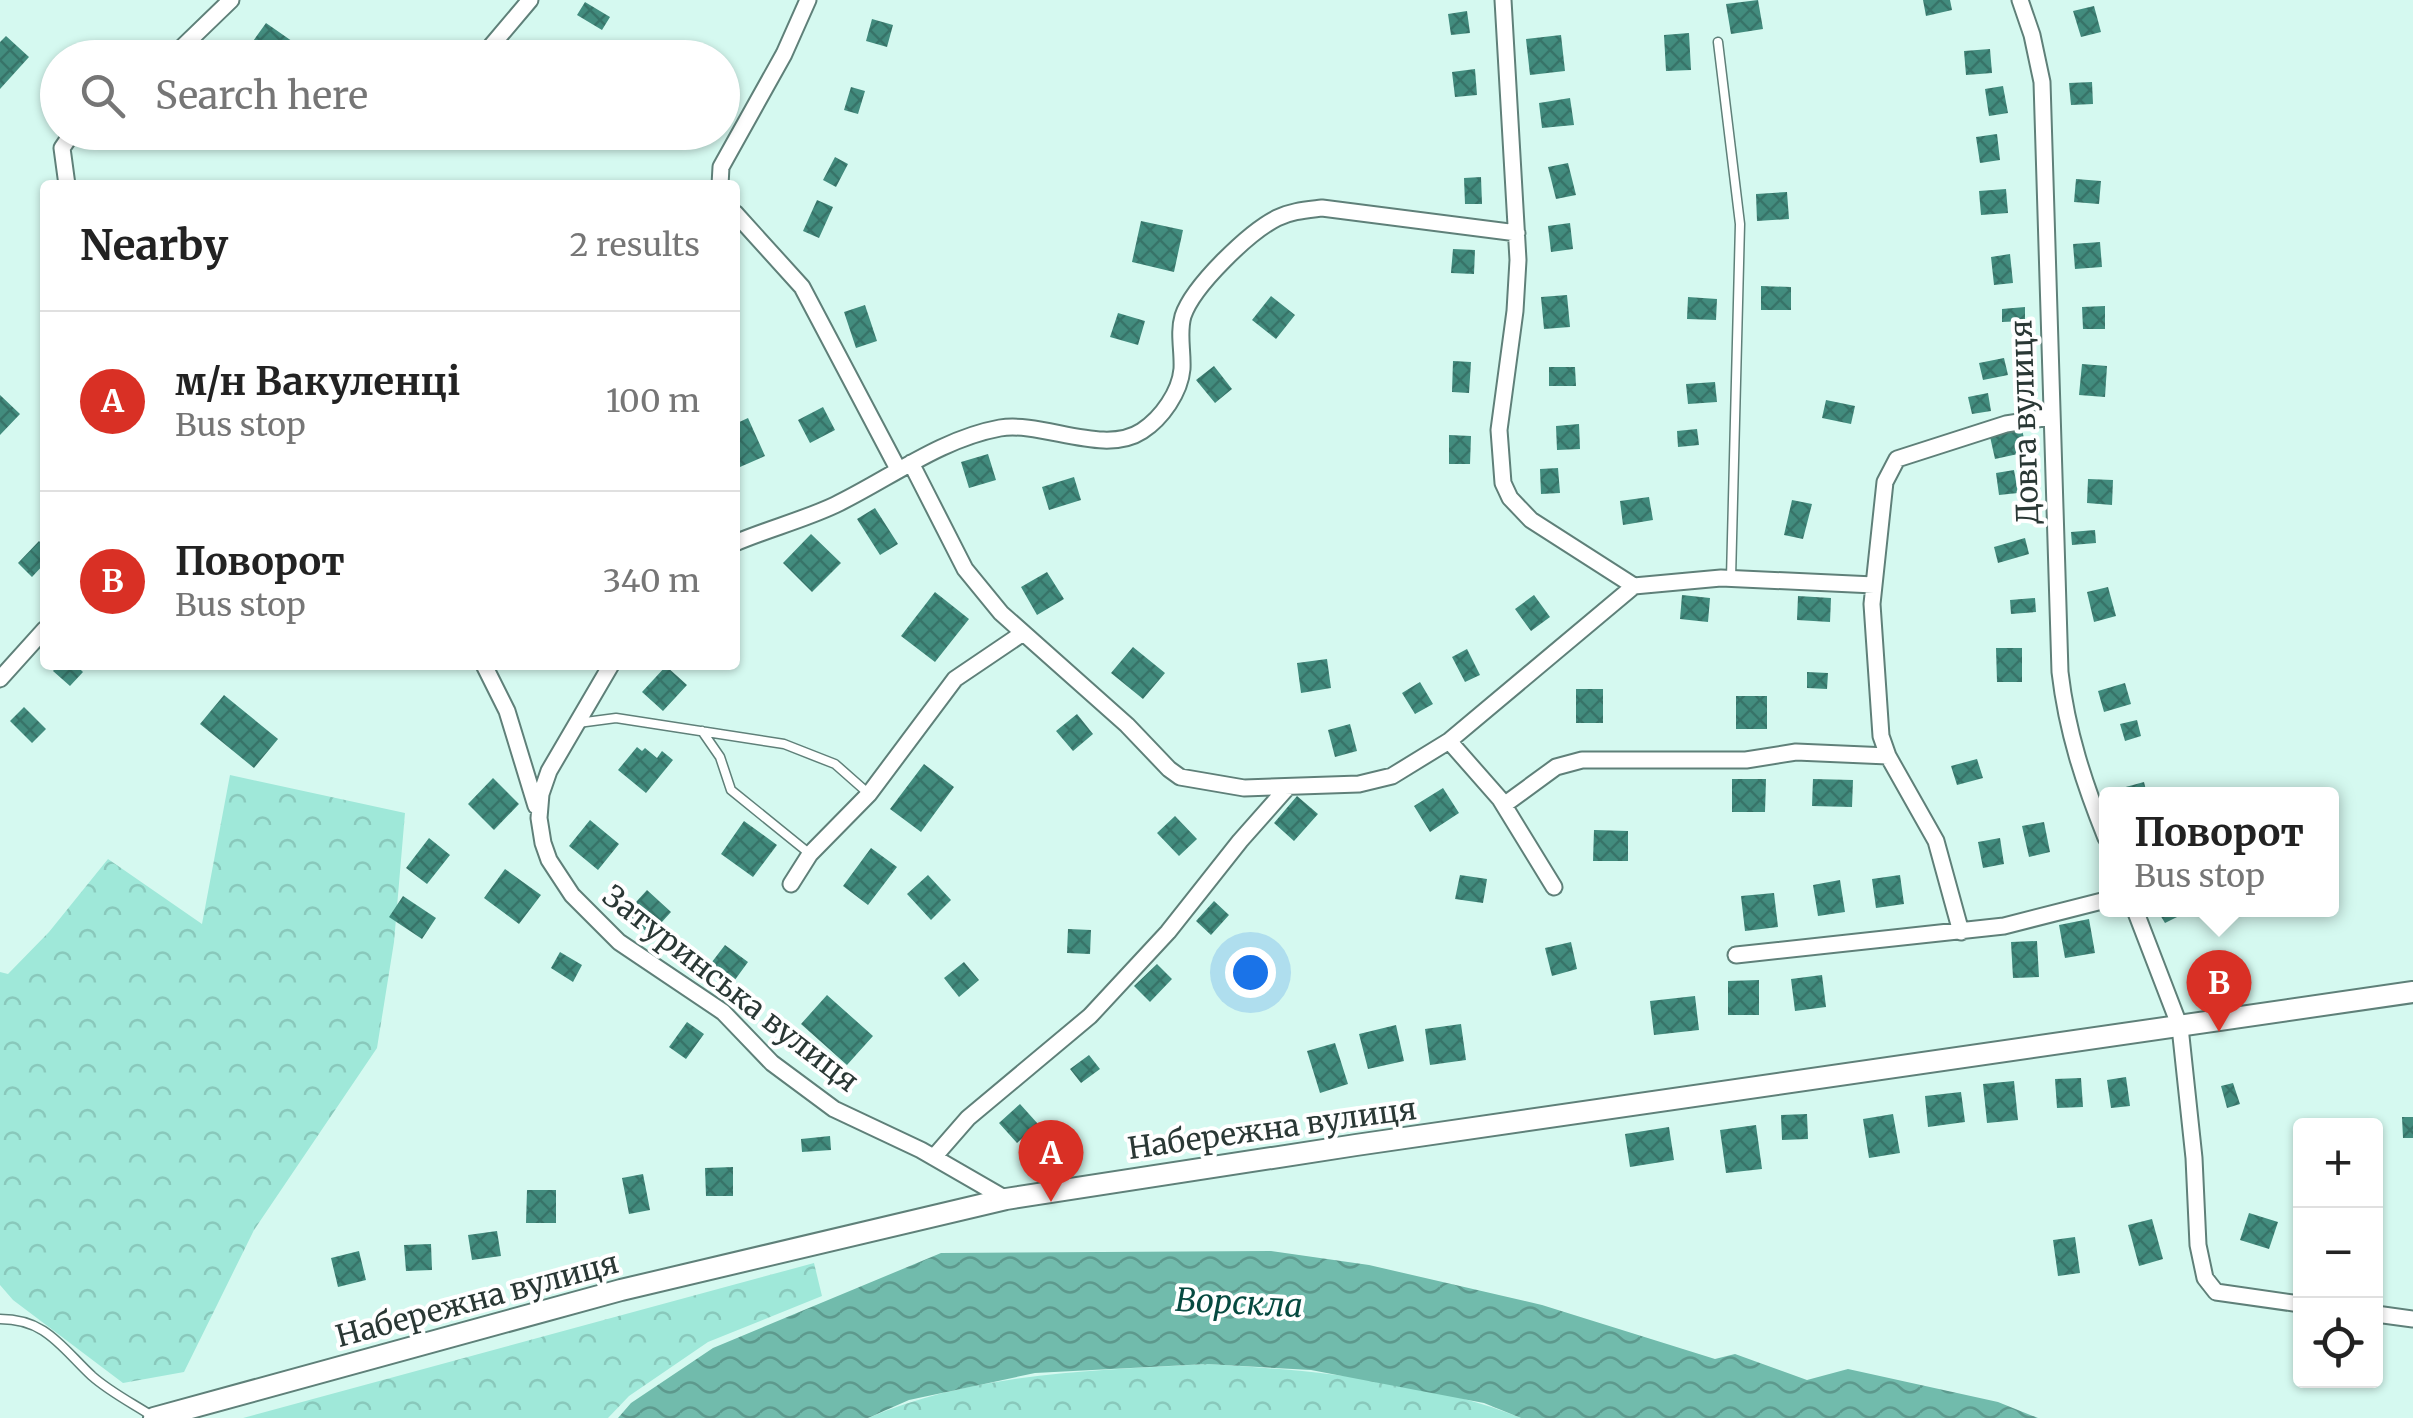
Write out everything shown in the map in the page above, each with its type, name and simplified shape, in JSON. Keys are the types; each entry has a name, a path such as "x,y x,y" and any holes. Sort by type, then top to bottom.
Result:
{"street":[{"path":"189,40 231,0"},
{"path":"496,40 530,0"},
{"path":"740,131 784,54 808,0"},
{"path":"1504,0 1516,233 1515,311 1499,430 1503,483 1510,498 1531,520 1634,586"},
{"name":"Довга вулиця","path":"2020,0 2042,82 2050,417 2063,700 2080,773 2099,820"},
{"path":"62,150 66,180"},
{"path":"720,180 720,166 729,150"},
{"path":"740,541 834,505 904,466 972,436 1004,427 1108,440 1142,432 1168,404 1179,384 1183,316 1190,302 1247,239 1275,219 1295,211 1322,208 1516,233"},
{"path":"740,219 802,287 964,569 1001,614 1180,777 1244,788 1287,788 1360,784 1392,776 1449,741 1634,586 1731,578 1874,585"},
{"path":"1961,932 1936,841 1888,756 1881,736 1874,585 1885,482 1897,459 2006,424 2050,417"},
{"path":"790,884 810,854 869,794 954,679 1023,633"},
{"path":"0,679 40,635"},
{"name":"Затуринська вулиця","path":"486,670 507,711 549,860 572,895 619,942 723,1012 772,1063 834,1109 934,1157 1006,1199"},
{"name":"Затуринська вулиця","path":"539,818 541,794 549,771 608,670"},
{"path":"1449,741 1504,804 1554,887"},
{"path":"1504,804 1556,766 1582,760 1746,760 1796,752 1888,756"},
{"path":"934,1157 968,1118 1100,1006 1168,932 1287,788"},
{"path":"1736,954 2004,926 2099,902"},
{"path":"2138,917 2180,1027 2194,1158 2198,1244 2205,1278 2216,1292 2293,1303"},
{"name":"Набережна вулиця","path":"155,1418 621,1290 1006,1199 2413,992"},
{"path":"2383,1315 2413,1319"}],"lane":[{"path":"1718,42 1740,224 1731,578"},
{"path":"578,723 616,718 784,744 835,764 869,794"},
{"path":"702,731 720,757 731,790 810,854"},
{"path":"0,1319 26,1320 40,1328 94,1377 155,1418"}],"green space":[{"path":"230,775 405,813 394,942 377,1048 254,1230 184,1372 123,1383 13,1300 0,1285 0,972 8,974 49,932 108,859 202,924"},
{"path":"814,1263 822,1296 708,1342 629,1396 608,1418 243,1418"},
{"path":"1207,1364 1367,1379 1446,1394 1521,1418 868,1418 951,1391 1035,1376"}],"water":[{"name":"Ворскла","path":"1271,1251 1369,1265 1542,1305 1715,1359 1735,1354 1807,1380 1848,1369 1998,1402 2038,1418 1521,1418 1484,1403 1311,1370 1207,1364 1035,1373 909,1400 868,1418 618,1418 631,1403 713,1348 941,1253"}],"building":[{"path":"1758,0 1763,29 1731,34 1726,4"},
{"path":"1923,0 1950,0 1952,10 1926,16"},
{"path":"585,2 610,17 602,30 577,15"},
{"path":"2094,6 2101,32 2081,37 2073,11"},
{"path":"1467,11 1470,33 1451,35 1448,14"},
{"path":"872,19 893,25 887,47 866,41"},
{"path":"266,23 290,40 254,40"},
{"path":"1689,33 1691,70 1666,71 1664,35"},
{"path":"1561,35 1565,71 1530,75 1526,39"},
{"path":"6,36 29,57 0,89 0,42"},
{"path":"1990,49 1992,73 1966,75 1964,51"},
{"path":"1475,69 1477,95 1455,97 1452,72"},
{"path":"2092,82 2093,104 2071,105 2069,83"},
{"path":"2003,86 2008,113 1989,116 1985,89"},
{"path":"851,87 865,91 858,114 844,110"},
{"path":"1570,98 1574,125 1542,128 1539,103"},
{"path":"1997,134 2000,160 1980,163 1976,137"},
{"path":"835,157 848,164 836,187 823,180"},
{"path":"1568,163 1576,195 1556,199 1548,167"},
{"path":"1481,177 1482,204 1465,204 1464,178"},
{"path":"2076,179 2101,181 2099,204 2074,202"},
{"path":"2006,189 2008,213 1981,215 1979,191"},
{"path":"1787,192 1789,219 1757,221 1756,194"},
{"path":"817,200 833,207 819,238 803,231"},
{"path":"1141,221 1183,230 1174,272 1132,262"},
{"path":"1570,223 1573,249 1551,252 1548,226"},
{"path":"2100,242 2102,267 2075,269 2073,244"},
{"path":"1453,249 1475,250 1474,274 1451,273"},
{"path":"2010,254 2013,283 1994,285 1991,257"},
{"path":"1761,286 1791,287 1791,310 1761,310"},
{"path":"1567,295 1570,327 1544,329 1541,297"},
{"path":"1271,296 1295,315 1276,339 1252,320"},
{"path":"1688,297 1717,299 1716,320 1687,319"},
{"path":"865,305 877,341 856,348 844,312"},
{"path":"2105,306 2105,329 2083,329 2082,307"},
{"path":"2025,307 2025,321 2002,322 2002,309"},
{"path":"1118,313 1145,321 1138,345 1110,337"},
{"path":"2004,358 2008,375 1983,380 1979,363"},
{"path":"1453,361 1471,362 1469,393 1452,392"},
{"path":"2082,364 2107,366 2105,397 2079,395"},
{"path":"1214,366 1232,389 1215,403 1196,380"},
{"path":"1549,367 1575,367 1576,386 1549,386"},
{"path":"1715,382 1717,402 1688,404 1686,384"},
{"path":"1988,393 1991,411 1972,414 1968,397"},
{"path":"0,395 20,414 0,435"},
{"path":"1826,400 1855,406 1851,424 1822,418"},
{"path":"823,407 835,430 810,443 798,420"},
{"path":"748,418 765,456 740,467 740,422"},
{"path":"1579,424 1580,449 1557,450 1556,426"},
{"path":"2021,425 2027,452 1995,459 1989,432"},
{"path":"1697,429 1699,445 1678,447 1677,431"},
{"path":"1449,435 1471,436 1470,464 1449,464"},
{"path":"988,454 996,480 969,488 961,462"},
{"path":"1558,468 1560,493 1541,494 1540,469"},
{"path":"2014,470 2018,493 1999,495 1996,473"},
{"path":"1074,477 1081,500 1049,510 1042,487"},
{"path":"2088,479 2113,480 2112,505 2087,503"},
{"path":"1649,497 1653,520 1623,525 1620,501"},
{"path":"1792,500 1812,504 1803,539 1784,535"},
{"path":"875,508 898,544 880,555 857,519"},
{"path":"2095,530 2096,543 2072,545 2071,532"},
{"path":"811,534 841,563 812,592 783,563"},
{"path":"2025,538 2029,554 1998,563 1994,547"},
{"path":"40,542 40,568 32,577 18,563"},
{"path":"1047,572 1064,599 1037,615 1021,587"},
{"path":"2108,587 2116,616 2094,622 2087,592"},
{"path":"935,592 969,619 935,662 901,636"},
{"path":"1534,595 1550,617 1531,631 1515,609"},
{"path":"1682,595 1710,598 1708,622 1680,619"},
{"path":"1798,596 1831,598 1830,622 1797,620"},
{"path":"2035,598 2036,612 2011,614 2010,600"},
{"path":"1133,647 1165,673 1143,699 1111,673"},
{"path":"1996,648 2022,648 2022,682 1997,682"},
{"path":"1467,649 1480,675 1465,682 1452,657"},
{"path":"1327,659 1331,688 1301,693 1297,663"},
{"path":"81,670 83,672 70,686 53,671"},
{"path":"662,670 670,670 687,685 663,711 642,692"},
{"path":"1807,672 1828,673 1827,689 1807,688"},
{"path":"1420,682 1433,704 1415,714 1402,693"},
{"path":"2125,683 2131,704 2104,712 2098,691"},
{"path":"1576,689 1603,689 1603,723 1576,723"},
{"path":"224,695 278,739 254,768 200,724"},
{"path":"1736,696 1767,696 1767,729 1736,729"},
{"path":"24,707 46,729 32,743 10,721"},
{"path":"1077,714 1093,734 1073,751 1056,731"},
{"path":"2137,720 2141,736 2125,741 2120,724"},
{"path":"1350,724 1357,751 1335,757 1328,730"},
{"path":"637,747 657,758 662,751 673,760 646,793 618,770"},
{"path":"1977,759 1983,778 1957,785 1951,766"},
{"path":"924,764 954,787 921,832 890,809"},
{"path":"493,778 519,804 494,830 468,804"},
{"path":"1732,779 1766,779 1765,812 1732,812"},
{"path":"1813,779 1853,780 1852,807 1812,806"},
{"path":"1443,788 1459,813 1430,832 1414,806"},
{"path":"1297,796 1318,814 1294,841 1274,823"},
{"path":"1175,816 1197,839 1179,856 1157,833"},
{"path":"590,820 619,844 598,870 569,846"},
{"path":"744,821 777,845 753,877 721,854"},
{"path":"2044,822 2050,852 2029,857 2022,826"},
{"path":"1594,830 1628,831 1628,861 1593,861"},
{"path":"429,838 450,855 427,884 406,868"},
{"path":"2000,838 2004,864 1983,868 1978,842"},
{"path":"871,848 897,867 868,905 843,886"},
{"path":"505,869 541,895 519,924 484,898"},
{"path":"928,875 951,900 931,920 907,894"},
{"path":"1460,875 1487,879 1483,903 1455,899"},
{"path":"1900,875 1904,904 1876,908 1872,879"},
{"path":"1840,880 1845,912 1818,916 1813,885"},
{"path":"647,890 671,912 650,935 626,913"},
{"path":"1774,893 1778,927 1745,931 1741,896"},
{"path":"403,896 436,918 422,939 389,917"},
{"path":"1214,901 1229,915 1211,935 1196,921"},
{"path":"2089,919 2095,953 2065,958 2059,925"},
{"path":"1068,929 1091,930 1090,954 1067,953"},
{"path":"2037,941 2039,977 2013,978 2011,942"},
{"path":"1571,942 1577,969 1552,976 1545,948"},
{"path":"725,945 748,962 729,988 705,971"},
{"path":"560,952 582,965 573,982 551,968"},
{"path":"964,962 979,980 959,997 944,978"},
{"path":"1157,964 1172,979 1150,1002 1134,986"},
{"path":"1822,975 1826,1007 1795,1011 1791,979"},
{"path":"1759,980 1759,1015 1728,1015 1728,981"},
{"path":"827,995 873,1036 847,1065 801,1024"},
{"path":"1695,996 1699,1030 1654,1035 1650,1001"},
{"path":"687,1022 704,1034 686,1059 669,1047"},
{"path":"1461,1024 1466,1060 1430,1065 1425,1029"},
{"path":"1396,1025 1404,1061 1368,1069 1359,1034"},
{"path":"1335,1043 1348,1084 1320,1093 1307,1051"},
{"path":"1089,1055 1100,1069 1081,1083 1070,1069"},
{"path":"2126,1077 2130,1106 2111,1108 2107,1080"},
{"path":"2081,1078 2083,1107 2057,1108 2055,1079"},
{"path":"2014,1081 2018,1120 1987,1123 1983,1084"},
{"path":"2233,1083 2240,1104 2227,1108 2221,1086"},
{"path":"1961,1092 1965,1122 1928,1127 1925,1096"},
{"path":"1020,1104 1038,1124 1017,1143 999,1123"},
{"path":"1807,1114 1808,1139 1782,1140 1781,1115"},
{"path":"1893,1114 1900,1153 1869,1158 1863,1119"},
{"path":"2402,1117 2413,1117 2413,1138 2403,1138"},
{"path":"1756,1125 1762,1169 1726,1173 1720,1130"},
{"path":"1669,1127 1674,1160 1630,1167 1625,1134"},
{"path":"830,1136 831,1150 802,1152 801,1139"},
{"path":"733,1167 733,1196 706,1196 705,1168"},
{"path":"643,1174 650,1210 629,1214 622,1178"},
{"path":"527,1190 556,1190 556,1223 526,1223"},
{"path":"2249,1213 2278,1222 2269,1249 2240,1240"},
{"path":"2152,1219 2163,1259 2139,1266 2128,1225"},
{"path":"497,1231 501,1256 472,1260 468,1235"},
{"path":"2075,1237 2080,1273 2058,1276 2053,1240"},
{"path":"431,1244 432,1270 406,1271 404,1245"},
{"path":"359,1251 366,1280 338,1287 331,1258"}],"place":[{"name":"Поворот","path":"2219,1032"},
{"name":"м/н Вакуленці","path":"1051,1202"}]}
